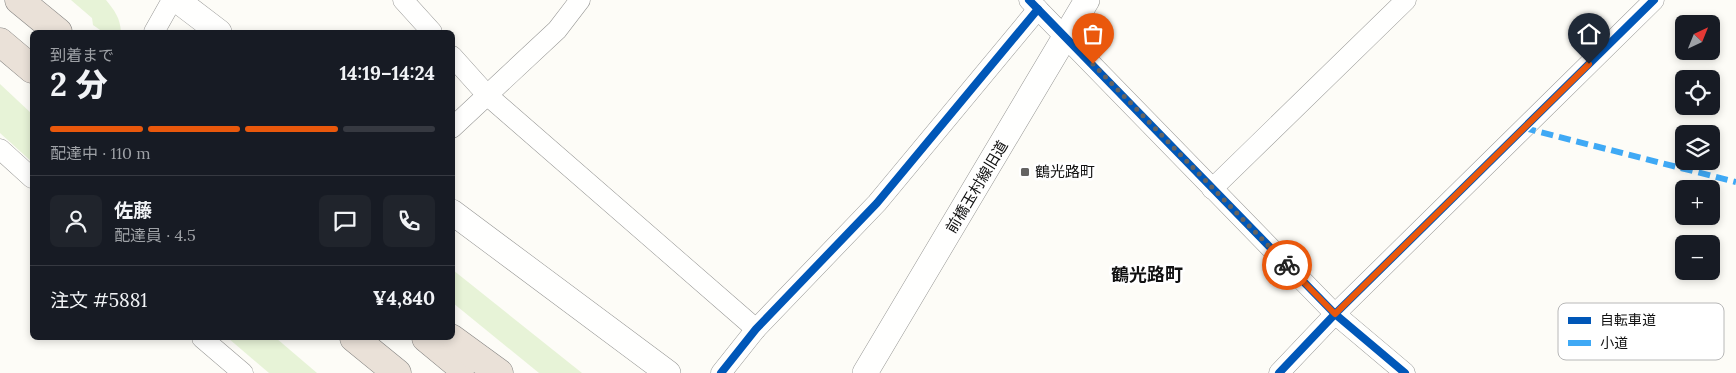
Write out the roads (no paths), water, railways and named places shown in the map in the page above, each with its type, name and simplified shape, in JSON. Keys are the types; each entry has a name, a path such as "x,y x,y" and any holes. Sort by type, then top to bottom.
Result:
{"highway":[{"path":"19,0 56,30"},
{"path":"0,42 30,67"},
{"path":"337,340 372,373"},
{"path":"356,340 397,373"},
{"path":"428,340 469,373"},
{"path":"454,340 499,373"}],"street":[{"path":"155,30 172,0"},
{"path":"177,0 216,30"},
{"path":"402,0 430,30"},
{"path":"455,125 557,30 580,0"},
{"name":"前橋玉村線旧道","path":"865,373 1087,0"},
{"path":"1212,189 1406,0"},
{"path":"1279,373 1335,314 1654,0"},
{"path":"722,373 756,330 877,203 1034,5 1335,314 1405,373"},
{"path":"455,59 487,95 756,330"},
{"path":"0,149 30,176"},
{"path":"455,214 668,373"},
{"path":"204,340 243,373"}],"place":[{"name":"鶴光路町","path":"1025,172"}],"district":[{"name":"鶴光路町","path":"1147,275"}]}
